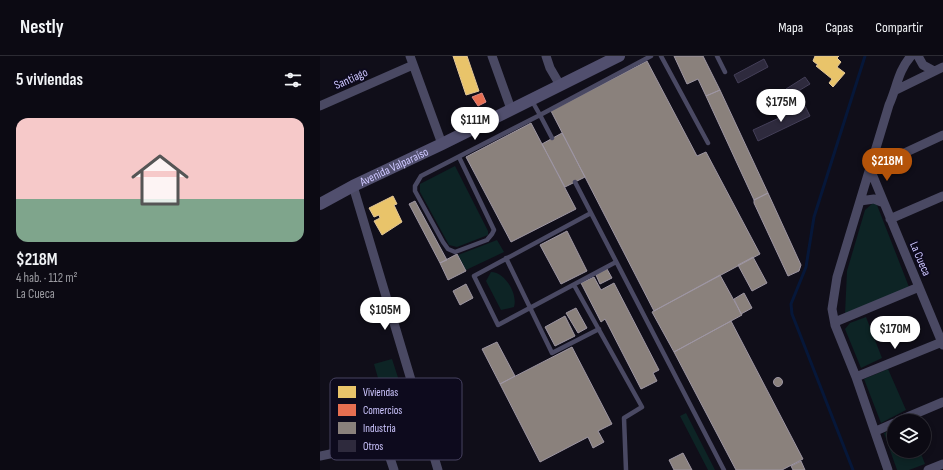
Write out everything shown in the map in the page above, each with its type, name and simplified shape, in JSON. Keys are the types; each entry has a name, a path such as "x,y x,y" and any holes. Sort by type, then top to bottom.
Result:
{"main road":[{"name":"Avenida Valparaíso","path":"320,204 353,186 442,144 619,56"}],"street":[{"path":"492,56 511,110"},
{"path":"546,56 550,68 560,85"},
{"path":"888,470 876,431 835,322 832,309 837,277 889,105 896,90 902,67 911,56"},
{"path":"918,56 923,65 934,71"},
{"path":"412,61 442,144"},
{"name":"Santiago","path":"320,106 412,61"},
{"path":"896,90 943,67"},
{"path":"870,168 943,135"},
{"name":"La Cueca","path":"870,168 942,344"},
{"path":"353,186 410,378"},
{"path":"890,219 943,196"},
{"path":"860,201 874,199 884,203"},
{"path":"835,322 919,287"},
{"path":"856,377 942,344"},
{"path":"915,414 943,402"},
{"path":"876,431 887,426"},
{"path":"320,456 330,454"},
{"path":"391,460 394,470"},
{"path":"435,460 438,470"},
{"path":"928,470 943,464"}],"lane":[{"path":"459,157 494,230 486,240 455,252 448,250 415,191 415,186 421,176 651,56"},
{"path":"661,56 708,143"},
{"path":"717,56 725,72"},
{"path":"531,99 552,138"},
{"path":"575,182 724,470"},
{"path":"591,213 474,276 498,325 616,262"},
{"path":"506,258 552,353 599,329"},
{"path":"574,284 642,407 624,418 626,470"}],"green space":[{"path":"455,166 488,231 488,235 457,247 449,245 420,192 420,184"},
{"path":"873,203 877,205 909,287 845,314 847,271 865,210"},
{"path":"497,240 504,252 466,270 458,255"},
{"path":"491,272 501,276 509,285 514,296 514,307 501,310 486,281"},
{"path":"866,317 882,358 861,368 845,329 850,323"},
{"path":"392,359 398,378 378,378 374,364"},
{"path":"888,369 906,410 898,414 887,414 887,420 881,423 864,379"},
{"path":"686,413 715,470 708,470 680,416"},
{"path":"887,432 887,442 884,433"},
{"path":"893,458 923,458 925,464 909,470 897,470"}],"building: Viviendas":[{"path":"453,56 467,56 479,91 466,95"},
{"path":"815,56 839,56 837,58 841,62 837,67 845,73 833,87 829,83 832,79 816,66 818,65 813,61"},
{"path":"393,196 397,204 394,205 402,222 382,235 374,221 380,218 379,215 374,217 369,208"}],"building: Comercios":[{"path":"482,93 486,102 478,106 472,97"}],"building: Industria":[{"path":"674,56 703,56 720,90 706,96 698,79 687,84"},
{"path":"647,61 697,156 706,152 760,254 654,311 551,111"},
{"path":"720,90 768,193 754,200 706,96"},
{"path":"531,123 576,209 511,242 466,157"},
{"path":"562,133 585,177 565,187 542,144"},
{"path":"768,193 801,265 799,271 788,276 754,203 754,200"},
{"path":"415,201 447,260 440,263 409,204"},
{"path":"567,231 587,271 561,284 540,245"},
{"path":"457,254 466,271 448,280 440,263"},
{"path":"753,257 767,283 752,291 738,265"},
{"path":"607,269 612,278 600,284 596,275"},
{"path":"720,275 742,315 674,352 652,312"},
{"path":"594,277 601,290 614,283 659,370 653,373 657,381 641,389 605,319 601,322 581,283"},
{"path":"466,284 473,298 460,305 453,291"},
{"path":"744,293 752,308 741,314 734,299"},
{"path":"576,308 587,328 578,333 566,313"},
{"path":"565,316 575,336 555,346 545,327"},
{"path":"731,321 803,459 782,470 736,470 674,352"},
{"path":"497,342 515,376 500,384 482,349"},
{"path":"572,347 612,424 598,431 604,442 593,448 588,437 540,462 500,384"},
{"path":"776,378 780,378 782,382 780,386 776,386 774,384 774,380"},
{"path":"683,453 692,470 674,470 669,460"},
{"path":"801,461 805,470 793,470 791,466"}],"building: Otros":[{"path":"764,59 768,67 738,83 734,75"},
{"path":"805,77 810,84 790,96 786,89"},
{"path":"805,106 810,116 758,141 753,130"}],"waterway":[{"path":"853,470 792,314 791,304 806,267 814,217 865,56"}]}
